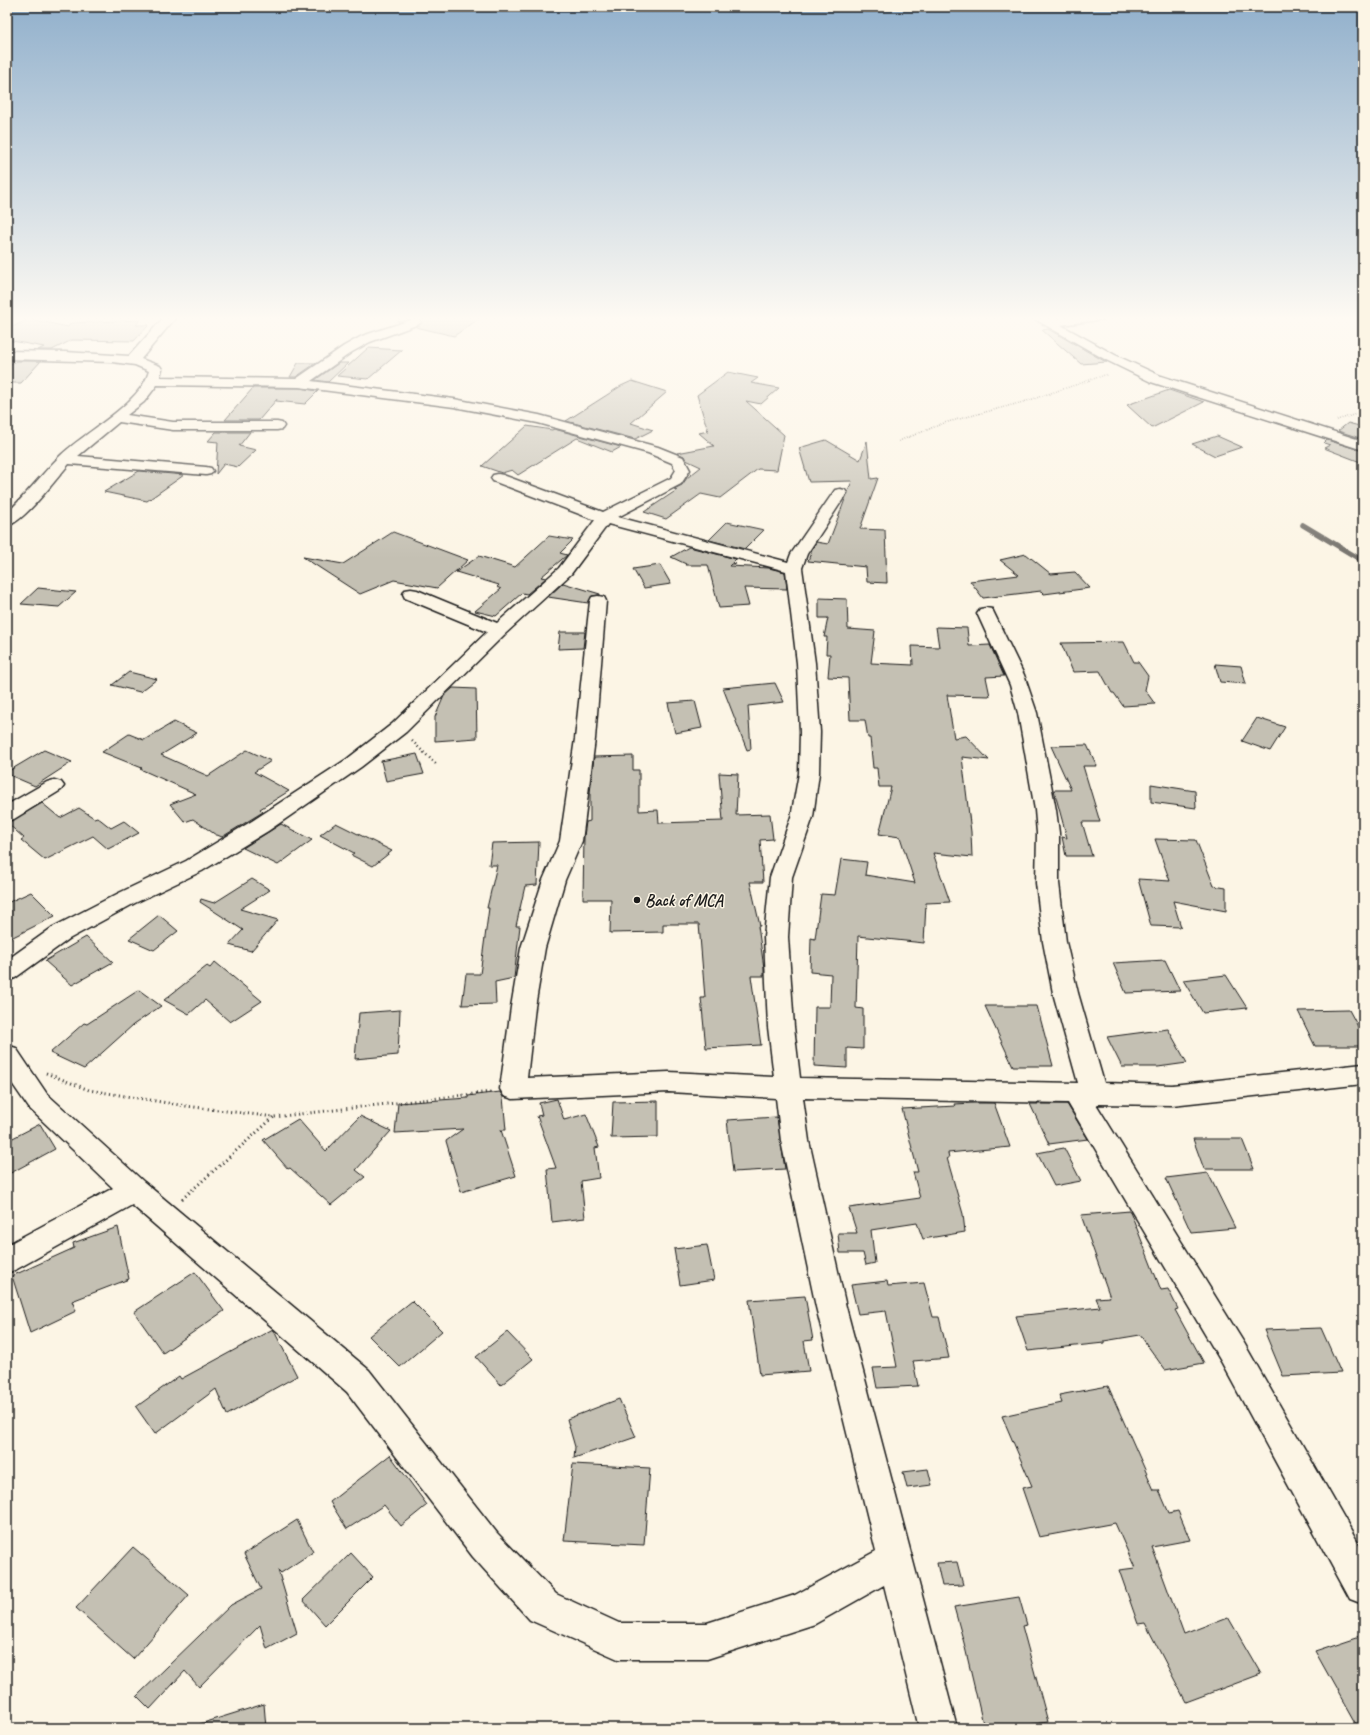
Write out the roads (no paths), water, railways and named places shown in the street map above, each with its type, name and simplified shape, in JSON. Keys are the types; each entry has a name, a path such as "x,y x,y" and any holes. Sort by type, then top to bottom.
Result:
{"street":[{"path":"7,521 29,501 65,459 117,418 141,397"},
{"path":"7,972 61,933 127,898 194,866 260,826 354,763 399,728 499,630 565,571 604,518 676,481 682,470 678,460 653,450 532,418 454,403 407,397"},
{"path":"1209,397 1363,446"},
{"path":"117,418 173,426 278,426"},
{"path":"65,459 206,471"},
{"path":"498,478 604,518 794,568"},
{"path":"840,493 803,548 794,568 806,663 810,732 809,774 802,817 780,877 776,936 781,1027 795,1141 831,1307 938,1728"},
{"path":"411,594 499,630"},
{"path":"598,601 585,738 571,841 554,880 533,948 523,1007 513,1089 668,1082 788,1088 1172,1095 1363,1074"},
{"path":"986,613 994,636 1013,671 1023,696 1042,782 1048,832 1048,890 1056,955 1072,1021 1084,1093 1233,1353 1363,1586"},
{"path":"7,814 54,786"},
{"path":"8,1056 38,1100 134,1190 358,1381 485,1545 543,1607 618,1641 707,1641 802,1611 896,1559"},
{"path":"7,1260 134,1190"}],"waterway":[{"path":"1303,525 1363,561"}],"place":[{"name":"Back of MCA","path":"637,900"}]}
